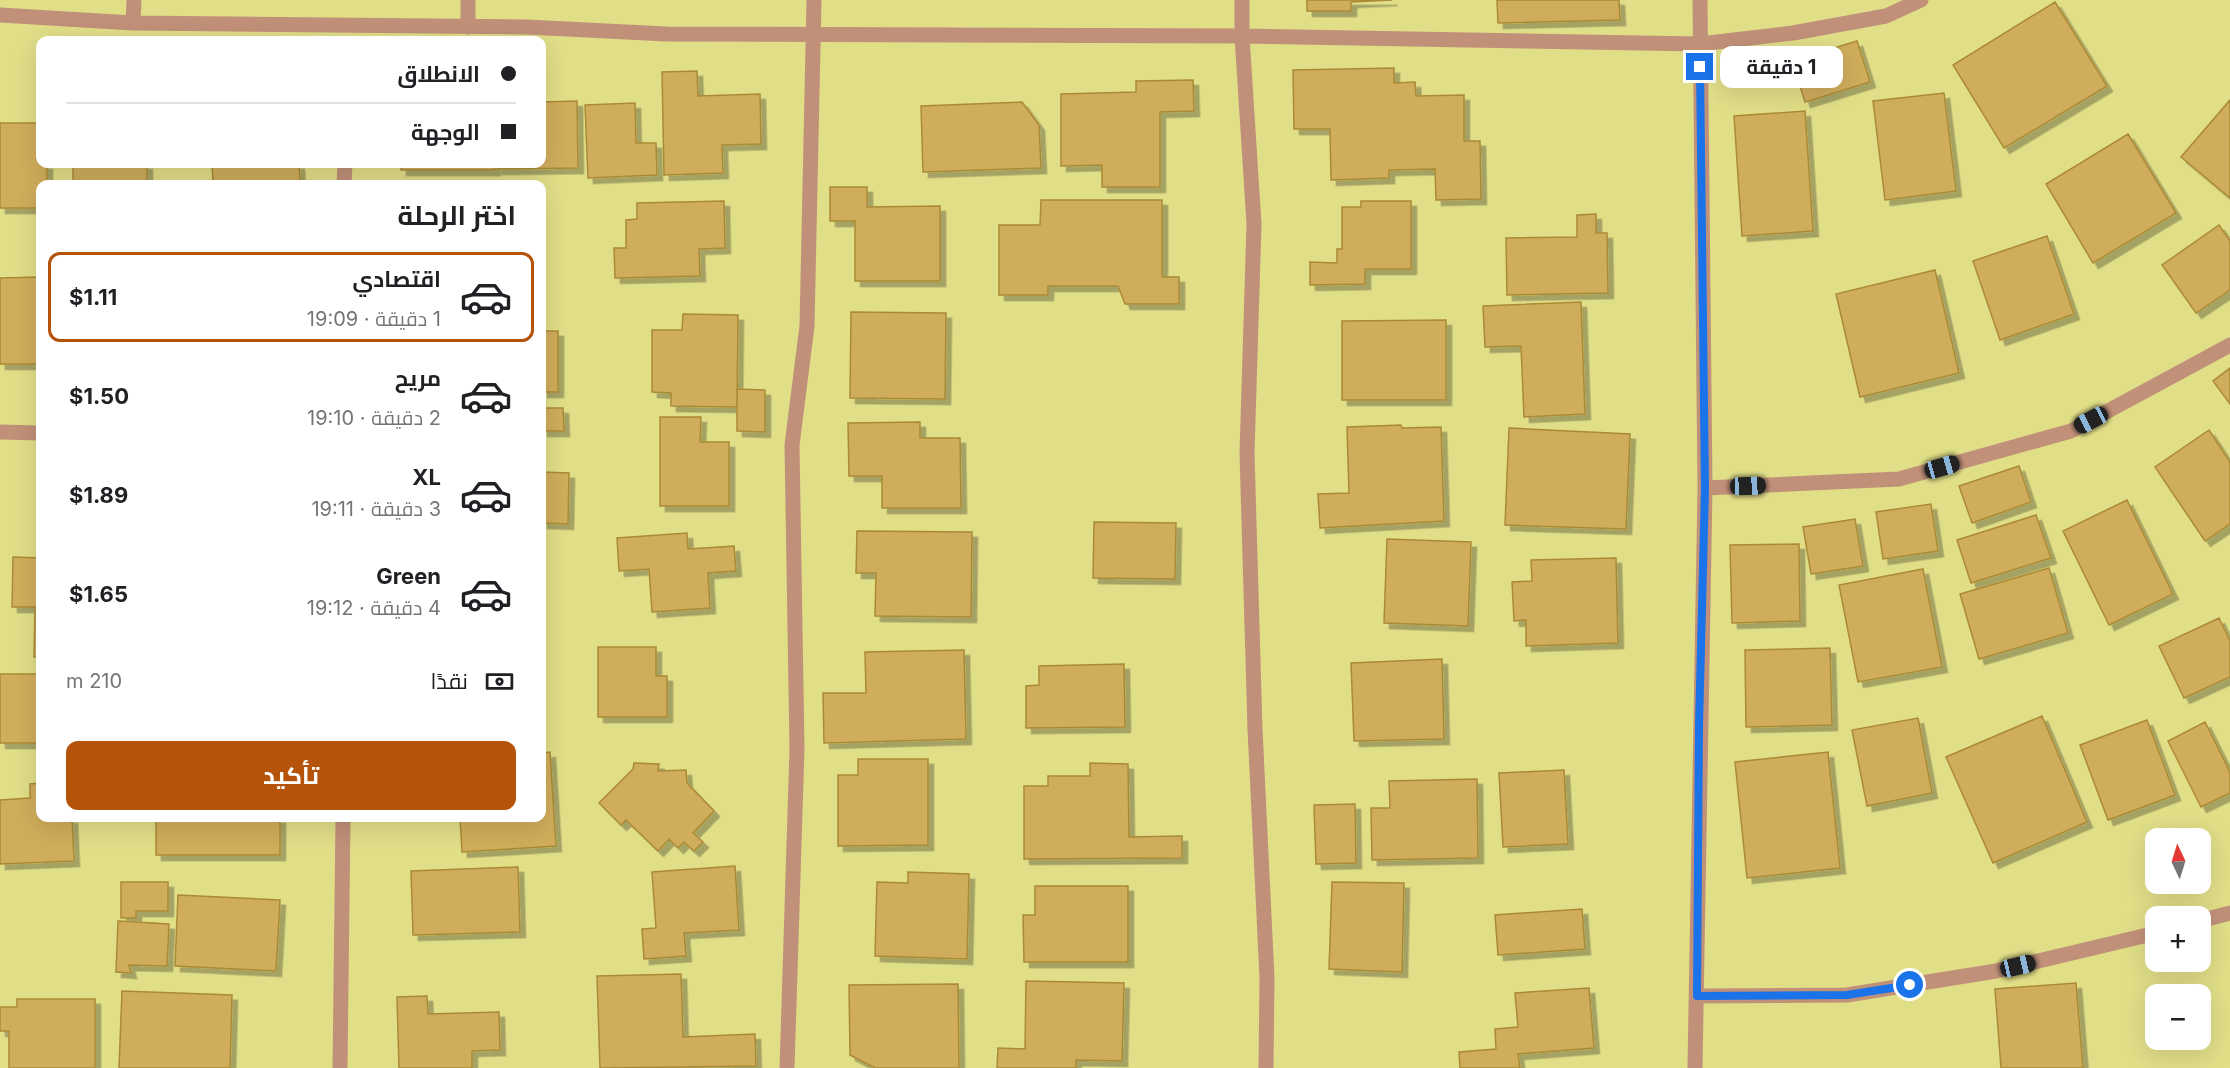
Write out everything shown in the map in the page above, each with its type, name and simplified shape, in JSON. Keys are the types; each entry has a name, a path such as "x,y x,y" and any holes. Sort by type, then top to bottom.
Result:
{"street":[{"path":"133,23 134,0"},
{"path":"468,0 468,27"},
{"path":"787,1068 797,749 792,445 807,326 814,0"},
{"path":"1242,0 1242,36 1254,224 1247,453 1256,741 1267,978 1266,1068"},
{"path":"1695,1068 1699,726 1705,488 1700,0"},
{"path":"0,15 354,34 468,27 666,34 1242,36 1700,44 1793,33 1886,16 1921,0"},
{"path":"1705,488 1899,479 2071,431 2230,345"},
{"path":"0,432 36,433"},
{"path":"340,1068 343,822"},
{"path":"2211,918 2230,913"},
{"path":"1697,996 1847,995 1996,972 2145,936"}],"building":[{"path":"1307,0 1392,0 1351,2 1351,11 1307,11"},
{"path":"1497,0 1619,0 1620,20 1498,23"},
{"path":"2055,2 2107,86 2004,148 1953,65"},
{"path":"1857,41 1870,82 1805,102 1792,61"},
{"path":"1394,68 1394,83 1415,82 1416,96 1464,95 1464,141 1480,141 1481,199 1436,200 1435,169 1389,170 1389,178 1331,180 1330,129 1294,129 1293,70"},
{"path":"697,71 698,96 760,94 761,144 722,145 723,173 664,175 662,72"},
{"path":"1193,80 1194,111 1160,112 1160,187 1102,187 1102,165 1061,166 1061,94 1136,92 1136,81"},
{"path":"1944,93 1956,191 1885,200 1873,101"},
{"path":"2230,100 2230,198 2181,157"},
{"path":"577,101 578,168 497,169 546,168 546,102"},
{"path":"1022,102 1039,125 1041,168 923,172 921,106"},
{"path":"635,103 636,143 656,143 657,175 588,178 585,105"},
{"path":"1805,111 1813,231 1742,236 1734,116"},
{"path":"0,123 36,123 36,168 47,168 47,180 36,180 36,208 0,208"},
{"path":"2128,134 2176,213 2093,263 2046,184"},
{"path":"73,168 147,168 147,180 73,180"},
{"path":"212,168 299,168 300,180 213,180"},
{"path":"401,168 495,168 495,170 401,170"},
{"path":"830,187 867,187 867,207 940,206 940,281 855,281 855,221 830,221"},
{"path":"1041,200 1162,200 1162,277 1179,277 1179,304 1125,304 1118,286 1048,286 1048,295 999,295 999,225 1040,225"},
{"path":"724,201 725,248 699,249 700,276 615,278 614,248 626,248 626,220 637,219 637,203"},
{"path":"1361,201 1411,201 1411,269 1365,269 1365,284 1310,285 1310,262 1337,263 1337,249 1342,249 1342,207 1361,207"},
{"path":"1596,214 1596,233 1607,233 1608,293 1507,295 1506,238 1577,237 1577,215"},
{"path":"2219,225 2230,241 2230,290 2196,313 2162,265"},
{"path":"2047,236 2074,314 2000,340 1973,261"},
{"path":"1935,270 1959,373 1860,397 1836,294"},
{"path":"36,277 36,364 0,364 0,278"},
{"path":"1581,302 1585,414 1524,417 1521,346 1485,347 1483,306"},
{"path":"851,312 946,313 945,399 850,398"},
{"path":"683,314 738,315 737,407 671,406 671,393 652,392 652,330 682,330"},
{"path":"1446,320 1446,400 1342,400 1342,321"},
{"path":"546,331 558,331 558,392 546,392"},
{"path":"2230,368 2230,404 2213,381"},
{"path":"737,389 765,390 765,432 737,431"},
{"path":"546,408 563,408 564,431 546,431"},
{"path":"660,417 701,417 700,442 729,442 729,506 660,506"},
{"path":"920,422 920,438 960,438 961,508 882,508 882,476 849,476 848,423"},
{"path":"1401,425 1402,428 1441,427 1444,521 1320,528 1318,494 1349,493 1347,427"},
{"path":"1509,428 1630,434 1626,529 1505,525"},
{"path":"2209,430 2230,462 2230,524 2205,541 2155,467"},
{"path":"2019,466 2031,502 1972,523 1959,486"},
{"path":"546,472 569,473 568,524 546,523"},
{"path":"2127,500 2173,594 2109,625 2063,531"},
{"path":"1931,504 1938,551 1883,559 1876,512"},
{"path":"2036,515 2051,558 1971,583 1957,540"},
{"path":"1855,519 1863,566 1811,574 1803,527"},
{"path":"1094,522 1176,523 1175,579 1093,578"},
{"path":"857,531 972,532 971,617 875,616 876,573 856,573"},
{"path":"687,533 688,549 734,546 736,571 708,573 710,608 652,612 649,569 619,571 617,538"},
{"path":"1387,539 1471,542 1468,626 1384,623"},
{"path":"1799,544 1800,621 1732,623 1730,545"},
{"path":"13,557 36,558 36,657 34,657 35,607 12,607"},
{"path":"1616,558 1618,643 1526,646 1526,620 1514,621 1512,582 1532,581 1531,560"},
{"path":"2049,568 2068,633 1979,659 1960,594"},
{"path":"1923,569 1942,667 1858,682 1839,585"},
{"path":"2219,618 2230,641 2230,677 2184,698 2159,646"},
{"path":"598,647 656,647 656,676 667,676 667,717 598,717"},
{"path":"1830,648 1832,725 1746,727 1745,650"},
{"path":"964,650 966,739 824,743 823,693 866,693 865,652"},
{"path":"1442,659 1444,739 1354,741 1351,663"},
{"path":"1124,664 1125,727 1026,728 1026,686 1039,685 1039,666"},
{"path":"0,674 36,674 36,743 0,743"},
{"path":"2042,716 2087,822 1993,863 1946,757"},
{"path":"1918,718 1932,793 1867,806 1852,730"},
{"path":"2147,720 2175,795 2108,820 2080,745"},
{"path":"2205,722 2230,772 2230,793 2201,807 2168,741"},
{"path":"546,752 550,752 556,846 462,852 460,822 546,822"},
{"path":"1828,752 1840,868 1747,878 1735,762"},
{"path":"858,759 928,759 928,845 838,846 838,775 858,775"},
{"path":"634,763 659,764 658,771 686,770 687,783 714,811 693,833 703,842 694,851 684,842 678,848 669,839 658,851 626,820 621,825 599,803 633,769"},
{"path":"1090,763 1128,764 1129,837 1182,836 1182,858 1024,859 1024,786 1048,786 1048,776 1090,776"},
{"path":"1564,770 1568,844 1503,847 1499,773"},
{"path":"1477,779 1478,858 1372,860 1371,808 1390,808 1389,781"},
{"path":"36,783 36,822 72,822 74,861 0,864 0,800 30,798 30,784"},
{"path":"1355,804 1356,863 1316,864 1314,805"},
{"path":"156,822 280,822 280,855 156,855"},
{"path":"735,866 739,930 684,933 686,956 644,959 642,929 656,928 652,872"},
{"path":"518,867 520,932 413,935 411,871"},
{"path":"908,872 969,874 967,959 875,956 877,882 908,883"},
{"path":"121,882 168,882 168,911 136,911 136,918 121,918"},
{"path":"1332,882 1404,883 1402,972 1329,969"},
{"path":"1035,886 1128,886 1128,962 1024,962 1023,915 1035,915"},
{"path":"178,895 280,900 276,971 175,966"},
{"path":"1582,909 1585,949 1498,955 1495,915"},
{"path":"118,921 169,924 167,966 129,965 131,973 116,972"},
{"path":"681,974 683,1037 755,1034 756,1066 600,1068 597,976"},
{"path":"1026,981 1124,983 1122,1061 1076,1060 1076,1068 997,1068 998,1048 1025,1049"},
{"path":"2076,983 2083,1068 2001,1068 1995,989"},
{"path":"958,984 959,1068 875,1068 850,1055 849,985"},
{"path":"1589,988 1594,1048 1518,1054 1520,1068 1460,1068 1459,1052 1496,1049 1495,1029 1518,1027 1515,993"},
{"path":"122,991 232,995 230,1068 119,1068"},
{"path":"427,996 428,1014 499,1012 500,1050 472,1051 472,1068 399,1068 397,997"},
{"path":"17,999 95,999 95,1068 9,1068 9,1031 0,1031 0,1007 17,1007"}],"route":[{"path":"1700,67 1705,488 1699,726 1697,996 1847,995 1910,985"}]}
